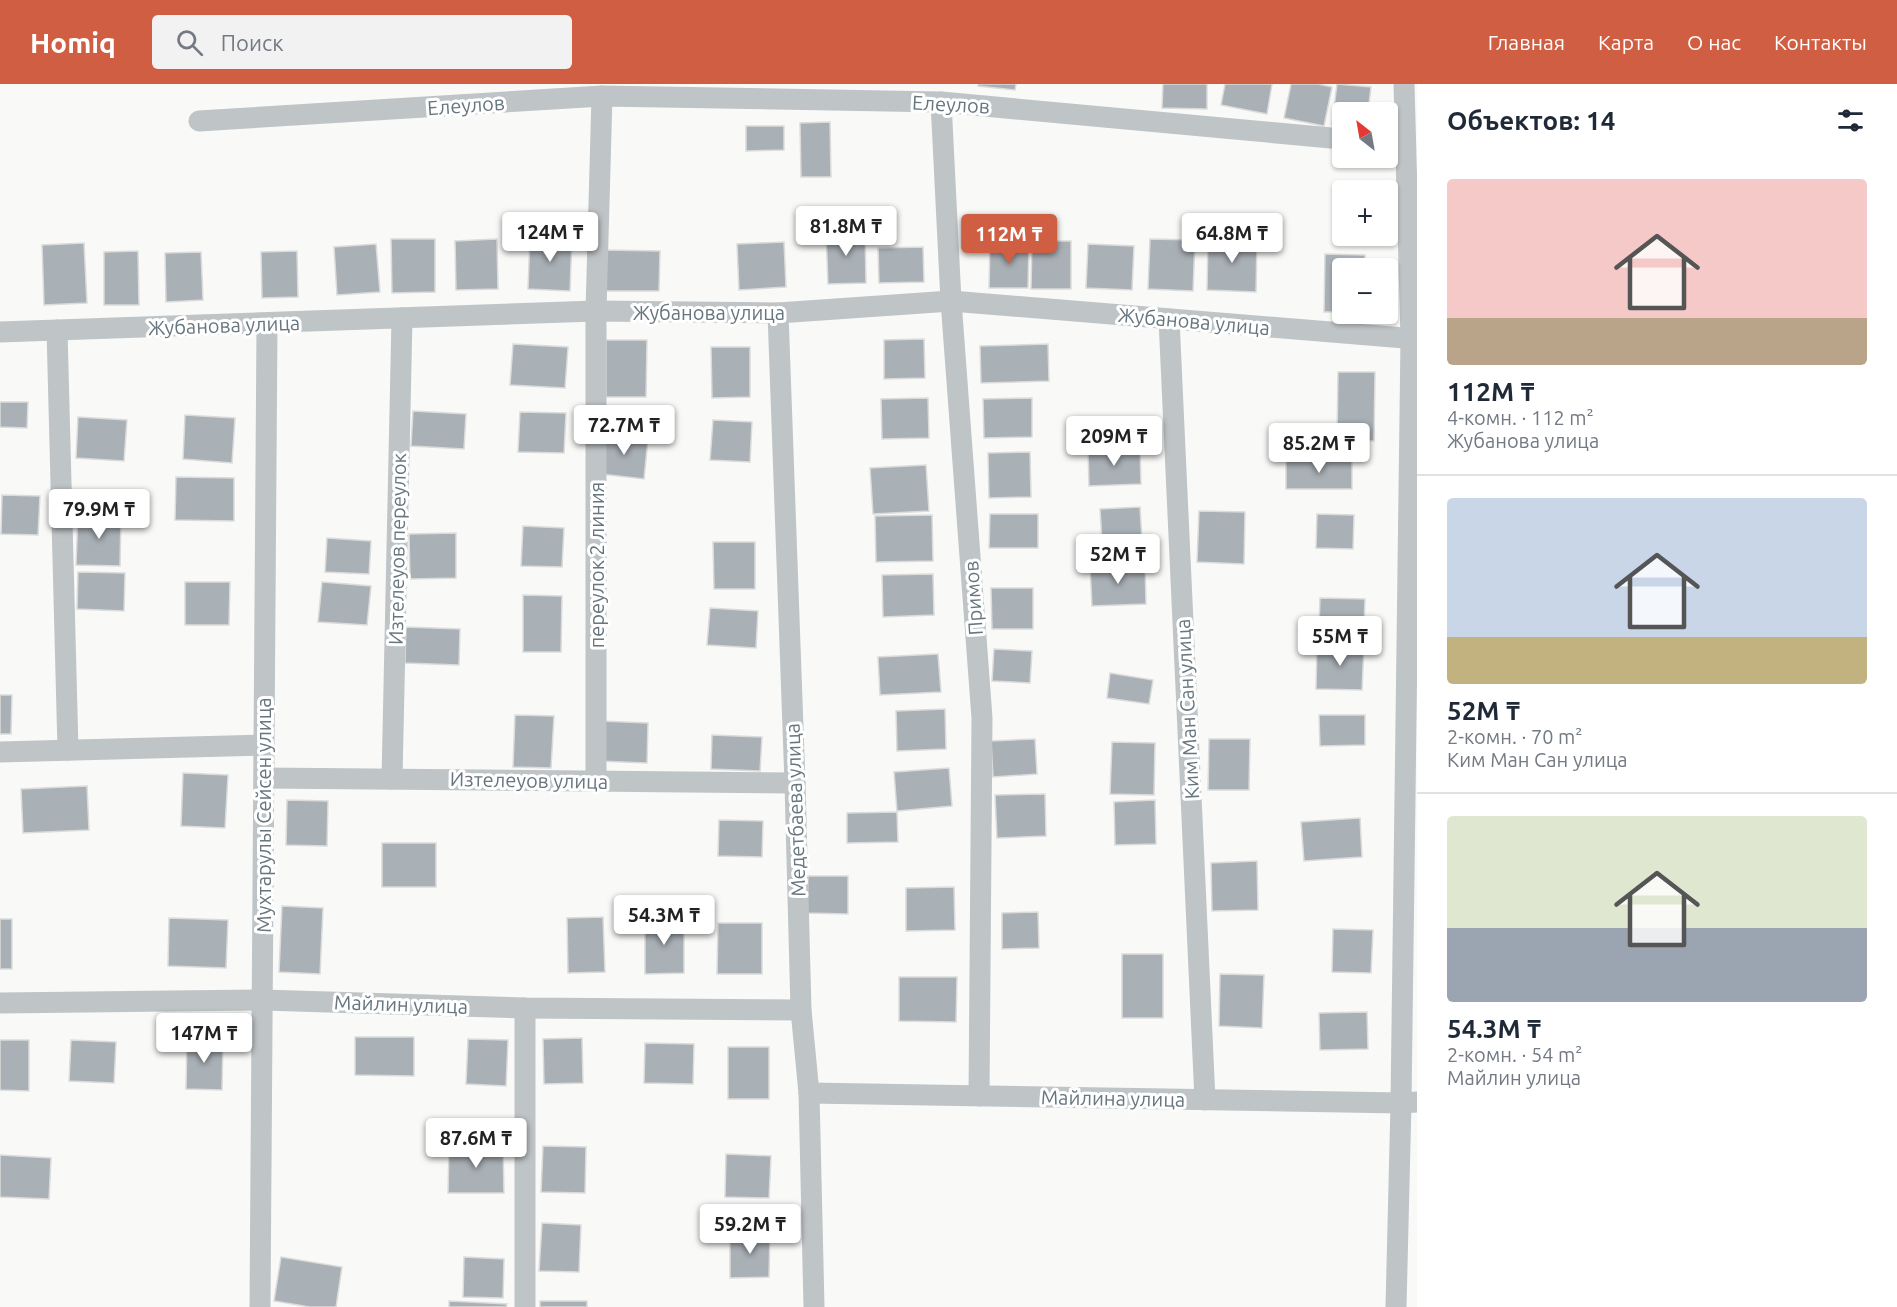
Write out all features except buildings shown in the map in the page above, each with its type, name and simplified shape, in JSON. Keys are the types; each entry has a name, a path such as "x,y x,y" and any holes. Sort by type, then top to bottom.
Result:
{"street":[{"path":"1398,135 1404,84"},
{"name":"Елеулов","path":"199,121 602,96 941,102 1332,138"},
{"name":"переулок 2 линия","path":"596,781 596,311 602,96"},
{"name":"Примов","path":"941,102 951,301 982,718 979,1096"},
{"path":"1396,1307 1409,1102 1414,338 1398,155"},
{"name":"Жубанова улица","path":"0,332 596,311 778,313 951,301 1414,338"},
{"name":"Медетбаева улица","path":"778,313 801,1010 809,1093 814,1307"},
{"name":"Изтелеуов переулок","path":"392,779 402,318"},
{"name":"Ким Ман Сан улица","path":"1169,319 1205,1100"},
{"name":"Мухтарулы Сейсен улица","path":"260,1307 267,324"},
{"path":"57,330 68,750"},
{"path":"0,752 264,745"},
{"name":"Изтелеуов улица","path":"264,778 795,783"},
{"name":"Майлин улица","path":"0,1003 262,1000 525,1008 801,1010"},
{"path":"525,1008 525,1307"},
{"name":"Майлина улица","path":"809,1093 1409,1102"}]}
